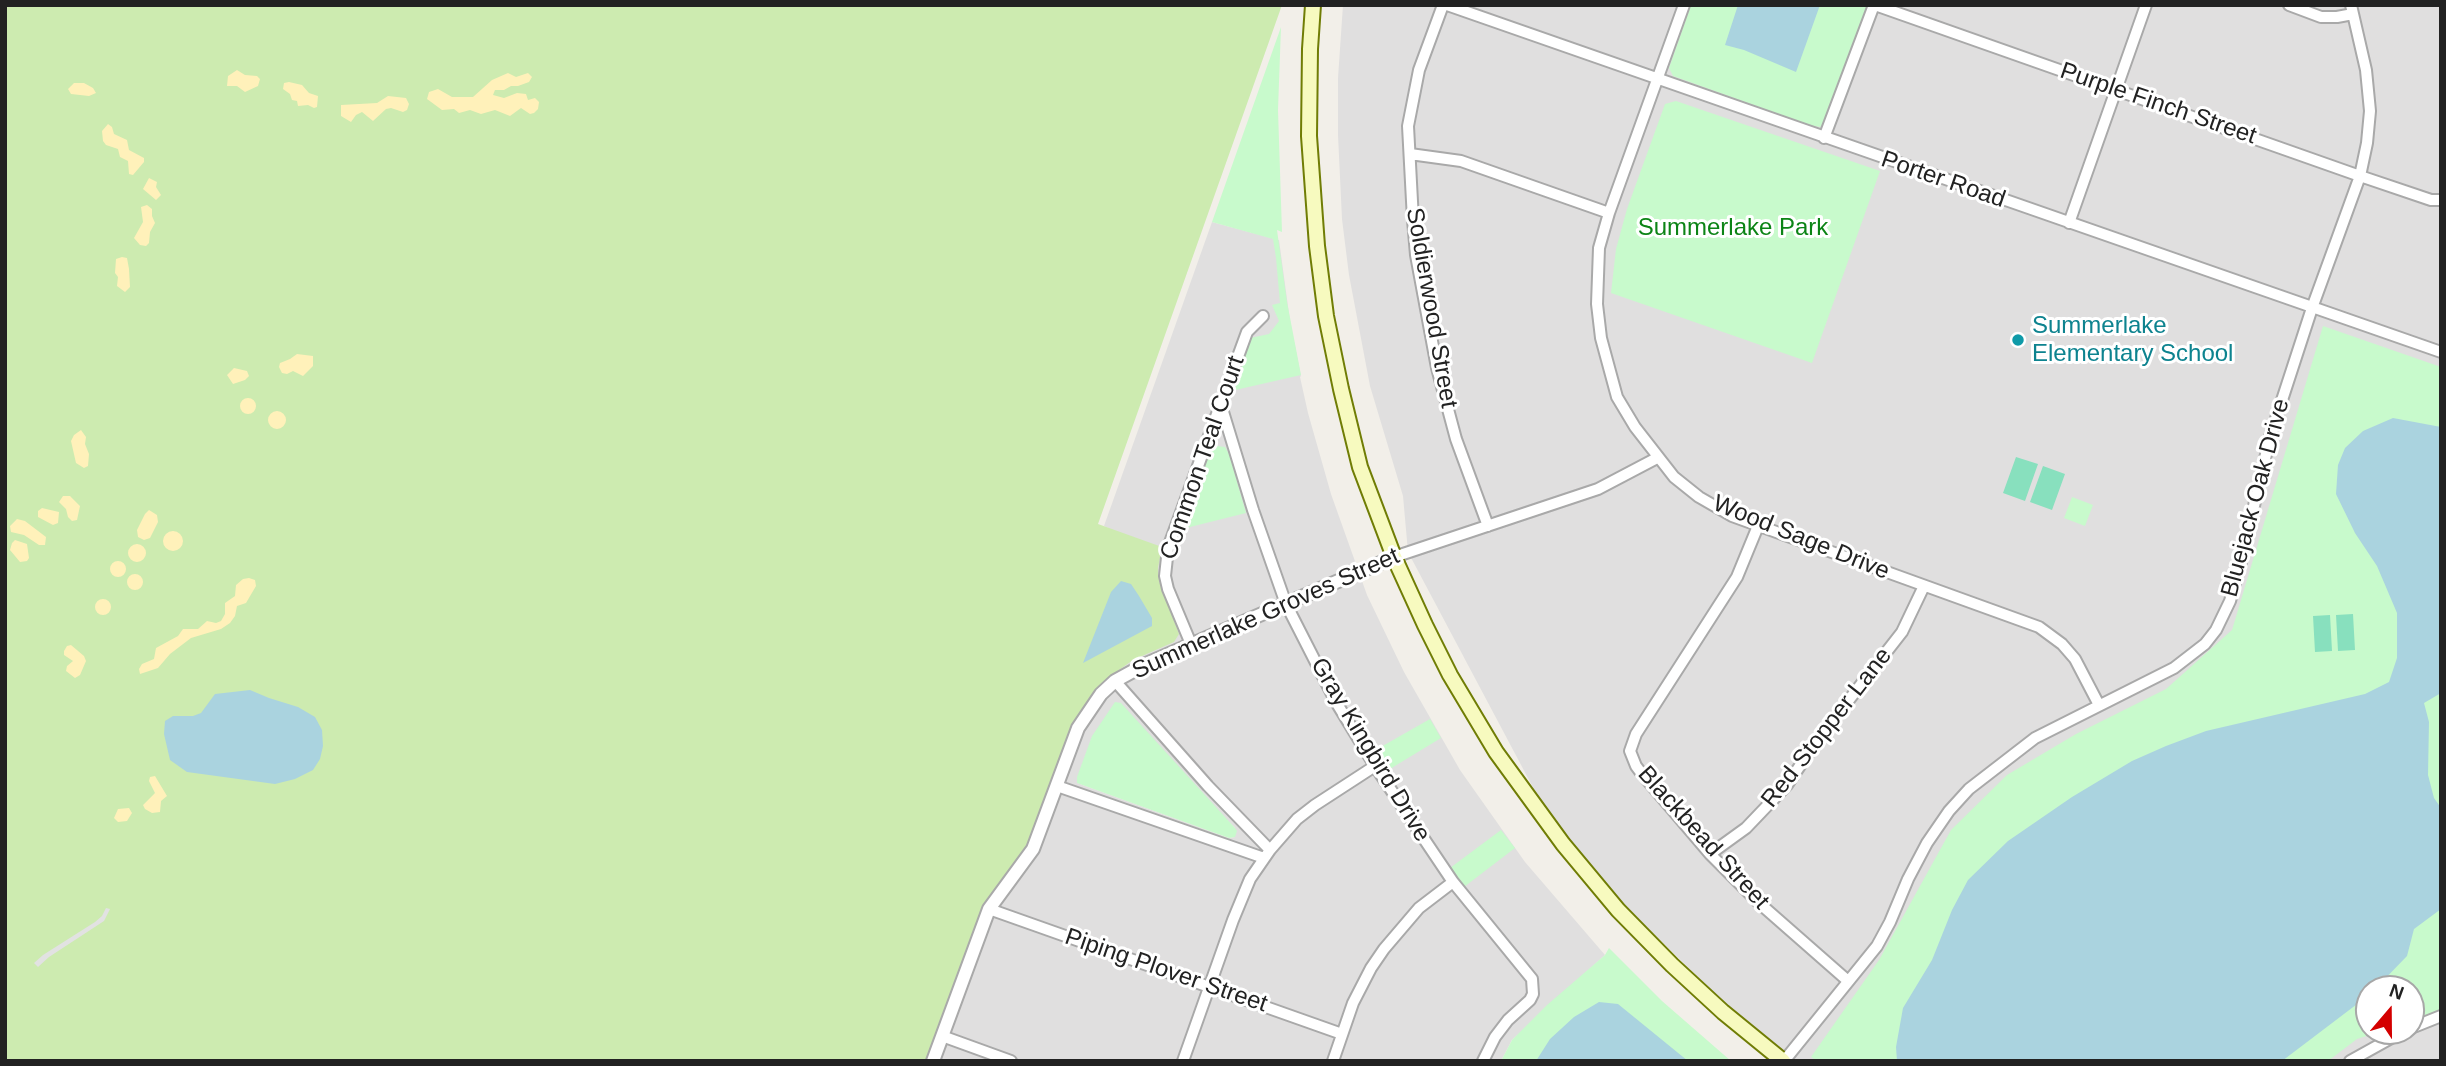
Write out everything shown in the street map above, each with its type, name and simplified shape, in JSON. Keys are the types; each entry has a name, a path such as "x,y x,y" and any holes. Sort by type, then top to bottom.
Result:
{"main road":[{"path":"1313,5 1310,136 1317,246 1326,316 1360,467 1394,557 1424,625 1456,686 1496,752 1563,844 1618,910 1672,965 1723,1012 1784,1061"}],"street":[{"name":"Porter Road","path":"1445,5 2441,352"},
{"name":"Soldierwood Street","path":"1445,5 1419,70 1408,126 1416,255 1437,368 1456,439 1488,526"},
{"name":"Wood Sage Drive","path":"1684,5 1609,213 1599,248 1597,274 1601,338 1617,397 1657,458 1674,477 1699,497 1732,516 1758,526 2039,627 2062,644 2075,659 2099,705"},
{"path":"1824,138 1874,5"},
{"name":"Purple Finch Street","path":"1874,5 2360,176 2431,200 2441,200"},
{"path":"2069,223 2146,5"},
{"path":"2289,5 2321,17 2337,17 2352,10"},
{"name":"Bluejack Oak Drive","path":"1784,1061 1877,946 1927,843 1969,789 2035,738 2175,668 2205,644 2216,630 2234,588 2270,437 2312,308 2360,176 2370,111 2366,69 2352,10"},
{"path":"1410,153 1461,161 1609,213"},
{"name":"Common Teal Court","path":"1191,644 1168,589 1165,564 1168,548 1247,332 1263,316"},
{"name":"Gray Kingbird Drive","path":"1220,402 1253,510 1286,604 1336,702 1375,766 1453,882 1532,979 1533,994 1530,1000 1508,1020 1495,1037 1483,1061"},
{"name":"Summerlake Groves Street","path":"933,1061 989,909 1033,849 1084,716 1115,681 1130,671 1394,557 1598,489 1657,458"},
{"name":"Blackbead Street","path":"1758,526 1737,577 1636,734 1630,751 1642,774 1710,854 1758,902 1849,981"},
{"name":"Red Stopper Lane","path":"1710,854 1746,828 1787,785 1816,742 1902,632 1924,586"},
{"path":"1115,681 1267,854"},
{"path":"1183,1061 1242,897 1267,854 1283,833 1315,805 1375,766"},
{"path":"1057,786 1267,854"},
{"path":"1333,1061 1362,985 1384,949 1419,908 1453,882"},
{"name":"Piping Plover Street","path":"989,909 1342,1034"},
{"path":"942,1037 1011,1061"},
{"path":"2350,1061 2379,1045"}],"shaded area":[{"name":"Summerlake Park","path":"1343,5 2441,5 2441,1061 1783,1061 1563,844 1408,552 1403,496 1370,386 1349,275 1342,219 1338,78"},
{"path":"1212,222 1279,240 1290,321 1308,413 1331,494 1367,595 1404,672 1460,770 1525,862 1605,955 1512,1040 1501,1061 917,1061 1110,529 1104,526","holes":["1077,783 1219,812 1235,828 1235,837 1229,838"]},
{"path":"106,908 110,909 104,921 38,967 34,963 95,922"}],"green space":[{"path":"5,5 1282,5 1098,524 1162,547 1158,568 1159,581 1179,634 1174,642 1133,660 1112,675 1078,715 1028,846 994,890 979,917 927,1061 5,1061"},
{"path":"1691,5 1867,5 1824,124 1820,127 1809,125 1673,76 1669,68"},
{"path":"1281,27 1278,110 1282,232 1277,230 1301,375 1231,391 1250,338 1269,334 1279,321 1272,305 1280,303 1276,258 1273,239 1212,222"},
{"name":"Summerlake Park","path":"1676,101 1880,171 1812,363 1611,293 1616,249 1627,209 1665,104"},
{"path":"2323,326 2441,367 2441,1010 2425,1016 2425,975 2355,975 2355,1041 2328,1061 1817,1061 1811,1057 1879,960 1951,830 2007,775 2076,734 2166,689 2232,630"},
{"path":"1217,446 1225,447 1229,454 1246,513 1182,529 1209,451"},
{"path":"2016,457 2038,464 2025,501 2003,493"},
{"path":"2043,466 2065,474 2052,510 2030,502"},
{"path":"2072,497 2093,505 2085,526 2064,518"},
{"path":"2353,614 2355,650 2338,651 2336,615"},
{"path":"2330,615 2332,651 2315,652 2313,616"},
{"path":"1115,702 1121,703 1235,828 1235,837 1229,838 1077,783 1092,736"},
{"path":"1430,719 1441,738 1385,772 1372,752"},
{"path":"1501,830 1515,848 1464,887 1450,868"},
{"path":"1609,948 1662,1001 1731,1061 1501,1061 1512,1040 1547,1005 1605,955"}],"sand":[{"path":"237,70 245,75 257,76 260,79 258,86 245,92 237,86 227,86 228,76"},
{"path":"508,73 516,77 528,73 532,77 529,82 518,86 495,90 493,95 504,98 517,93 526,94 528,100 535,98 539,102 534,113 530,114 521,108 510,116 495,110 481,114 470,110 459,113 454,109 442,110 427,99 429,92 438,89 452,97 473,97 492,80"},
{"path":"74,83 84,83 96,93 89,96 71,94 68,89"},
{"path":"284,83 302,85 309,93 318,96 317,107 298,106 297,101 292,100 290,94 283,89"},
{"path":"388,96 406,98 409,104 407,110 403,112 386,109 373,121 362,112 351,122 341,116 341,105 377,103"},
{"path":"108,124 114,134 127,140 129,150 144,158 144,162 133,175 129,174 128,161 120,157 118,149 106,145 103,141 102,131"},
{"path":"149,178 157,182 156,187 161,195 156,200 143,189"},
{"path":"147,205 152,209 155,223 146,246 140,245 134,238 143,222 141,207"},
{"path":"127,258 129,269 130,287 125,292 117,286 118,277 115,273 116,259"},
{"path":"297,354 313,356 313,366 303,376 293,371 282,373 280,363"},
{"path":"234,368 247,371 249,376 233,384 227,375"},
{"path":"245,398 251,398 256,406 254,412 245,414 240,409 240,403"},
{"path":"277,411 283,414 286,420 283,426 277,429 271,426 268,420 271,414"},
{"path":"81,430 86,437 85,444 89,454 88,466 84,468 76,463 71,441"},
{"path":"63,496 70,496 80,506 77,520 72,521 68,517 66,509 59,502"},
{"path":"42,508 59,512 58,523 53,525 38,517 38,511"},
{"path":"149,510 157,515 158,522 150,538 144,540 138,537 137,530"},
{"path":"17,519 25,521 46,537 45,545 39,545 24,535 11,532 10,526"},
{"path":"173,531 180,534 183,541 180,548 173,551 166,548 163,541 166,534"},
{"path":"15,540 27,544 27,561 20,562 10,550"},
{"path":"137,544 143,547 146,553 143,559 137,562 131,559 128,553 131,547"},
{"path":"118,561 124,563 124,575 118,577 112,575 110,569 112,563"},
{"path":"135,574 141,576 141,588 135,590 129,588 127,582 129,576"},
{"path":"249,578 255,580 256,586 246,603 237,606 230,623 221,629 191,638 170,654 158,668 140,674 142,664 154,659 156,648 178,636 183,629 198,629 207,621 221,621 225,614 225,603 235,596 236,585"},
{"path":"103,599 109,601 109,613 103,615 97,613 95,607 97,601"},
{"path":"71,645 86,661 80,675 75,678 66,671 73,661 64,655 67,646"},
{"path":"155,776 167,796 161,801 160,812 152,813 143,805 155,793 149,781 150,777"},
{"path":"129,808 132,813 127,821 118,822 114,818 118,809"}],"water":[{"path":"1738,5 1820,5 1796,72 1725,45"},
{"path":"2393,418 2441,427 2441,693 2424,703 2429,722 2428,775 2434,798 2441,808 2441,909 2414,929 2407,956 2389,975 2355,975 2355,1006 2282,1061 1897,1061 1896,1047 1903,1008 1932,960 1952,910 1968,880 2008,841 2072,797 2132,761 2166,746 2206,731 2365,694 2389,682 2397,658 2397,613 2377,566 2355,533 2336,494 2338,465 2345,448 2363,431"},
{"path":"1121,581 1131,584 1152,618 1152,626 1083,663 1111,592"},
{"path":"250,690 298,707 315,717 322,730 323,746 320,759 313,770 295,779 275,784 187,772 170,760 164,734 165,721 173,716 193,716 201,713 215,694"},
{"path":"1599,1002 1618,1004 1688,1061 1536,1061 1550,1039 1574,1017"}],"place":[{"name":"Summerlake Elementary School","path":"2018,340"}]}
